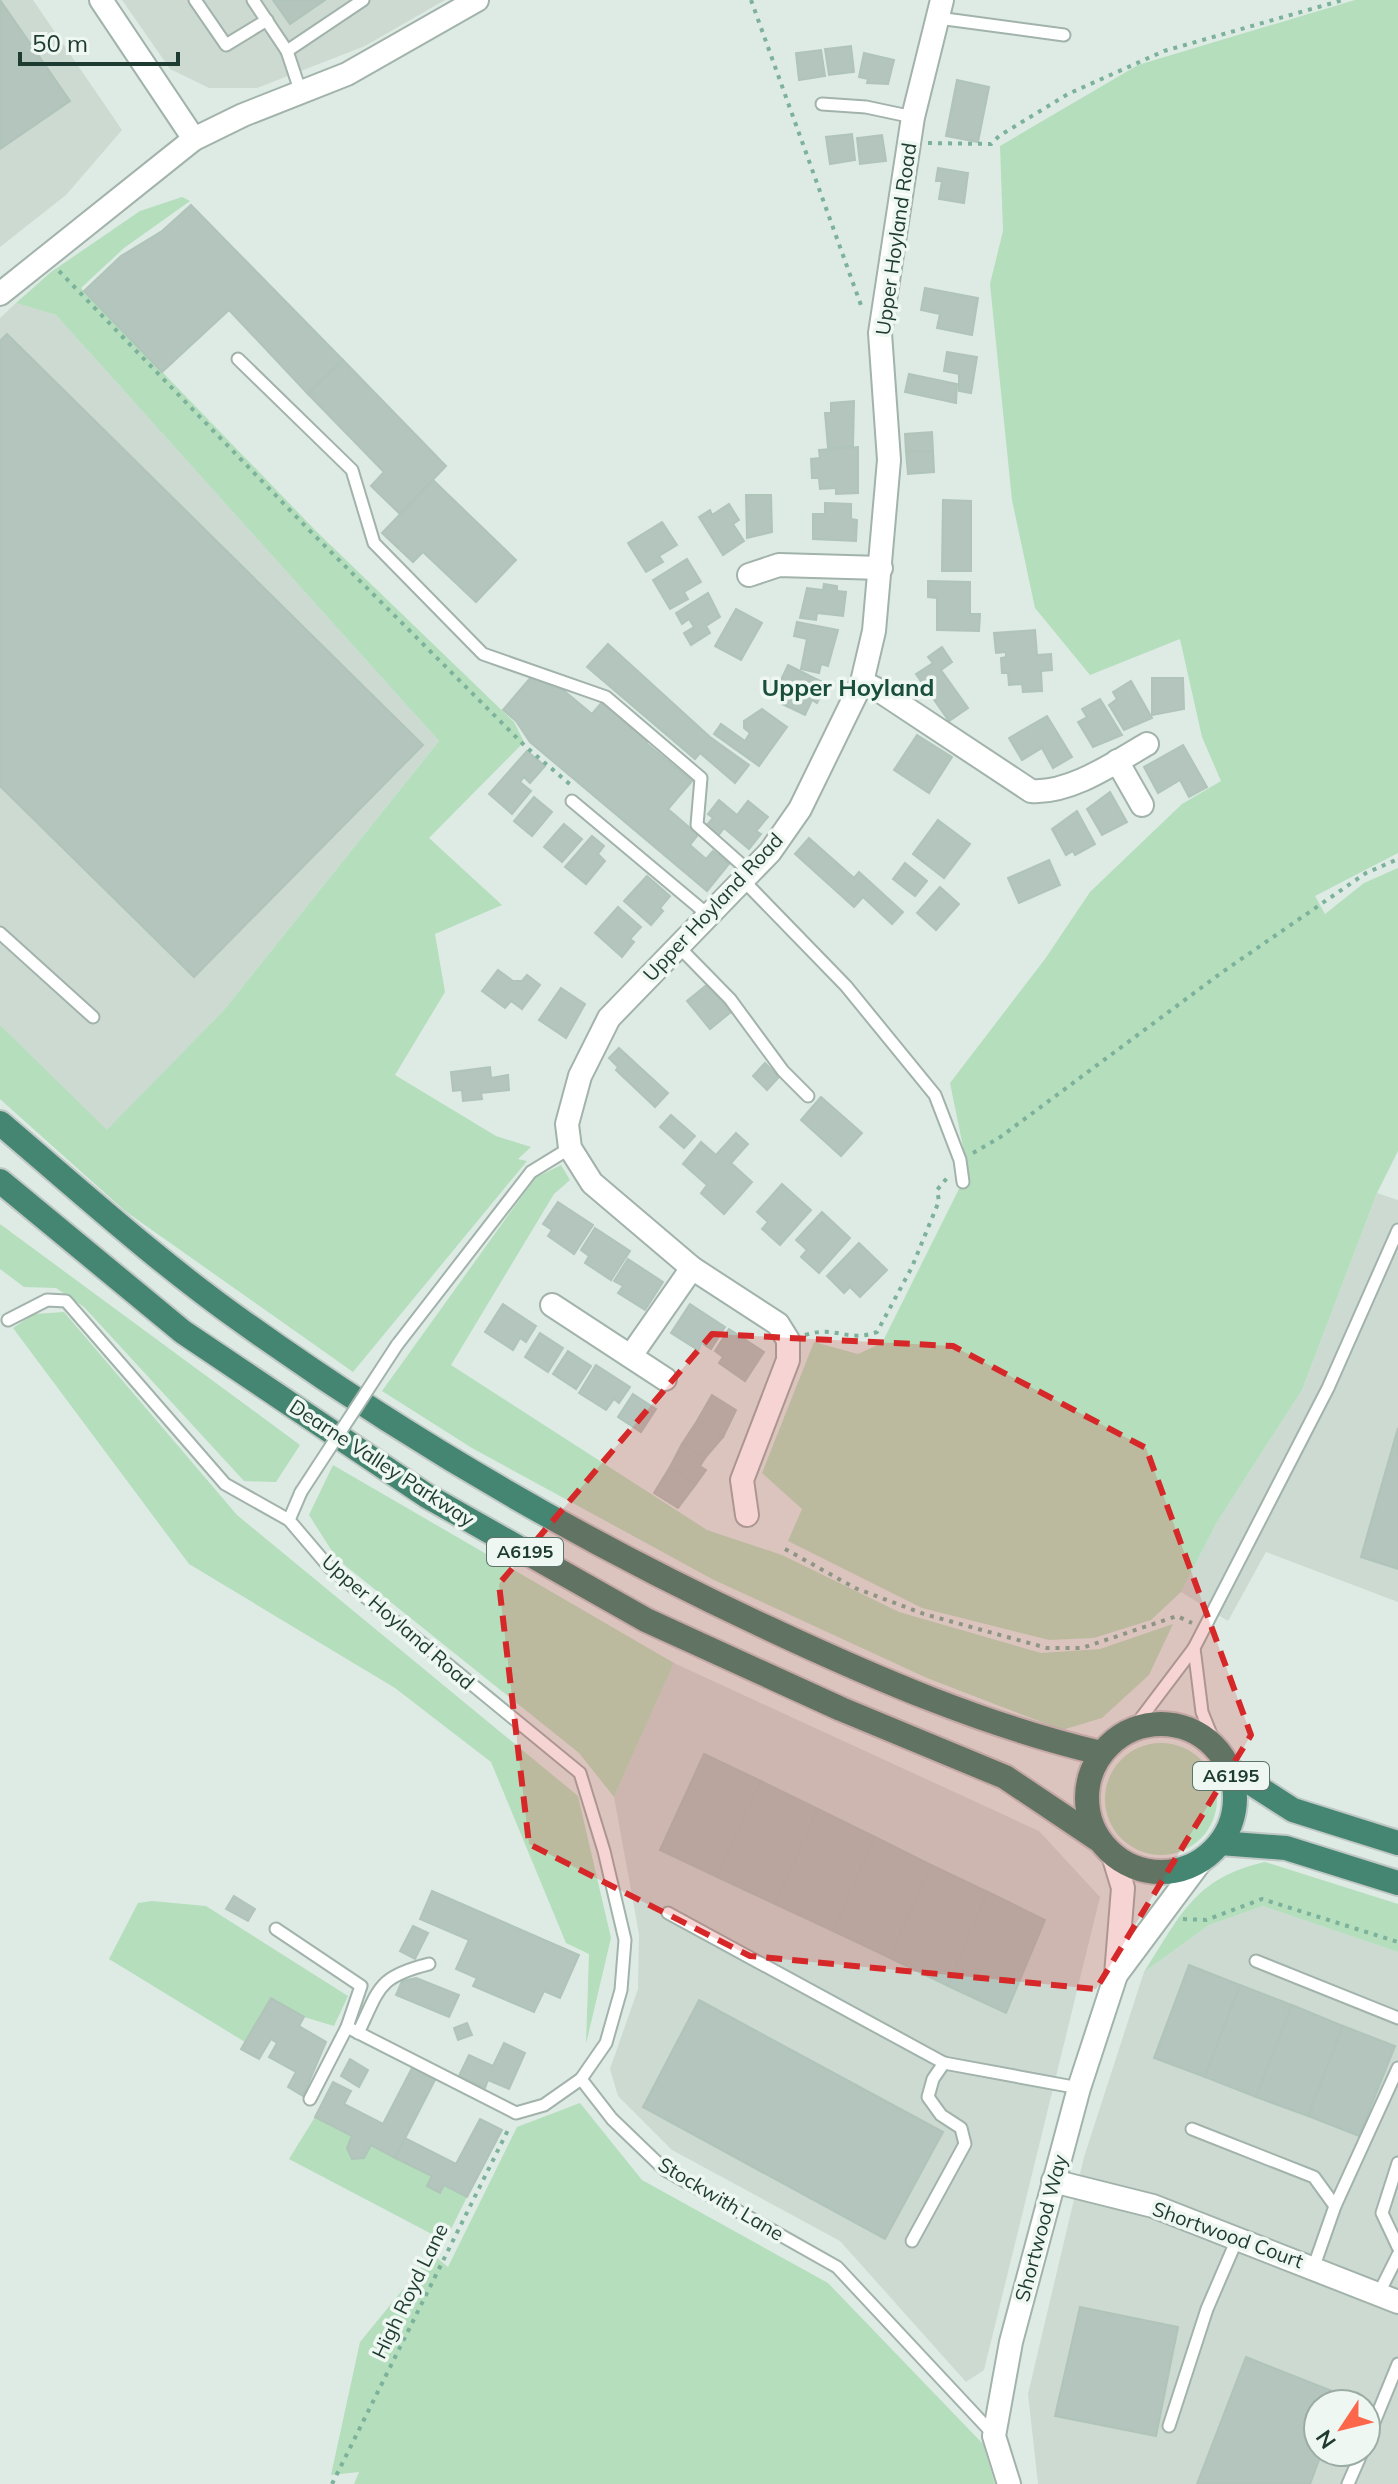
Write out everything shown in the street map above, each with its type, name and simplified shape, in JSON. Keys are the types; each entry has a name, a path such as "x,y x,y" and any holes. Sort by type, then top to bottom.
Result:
{"highway":[{"name":"Dearne Valley Parkway","path":"0,1123 242,1322 466,1468 675,1585 843,1663 993,1723 1101,1753"},
{"name":"Dearne Valley Parkway","path":"0,1181 183,1332 427,1496 646,1620 841,1709 1005,1777 1106,1847"},
{"name":"A6195","path":"1101,1753 1132,1730 1154,1724 1177,1726 1199,1734 1223,1759 1293,1810 1398,1843"},
{"path":"1101,1753 1089,1779 1086,1800 1090,1821 1106,1847"},
{"name":"A6195","path":"1106,1847 1133,1867 1156,1872 1179,1871 1201,1861 1220,1843 1235,1807 1223,1759"},
{"path":"1220,1843 1286,1848 1398,1883"}],"street":[{"path":"101,0 194,139"},
{"path":"0,294 194,139 391,51 477,0"},
{"name":"Upper Hoyland Road","path":"570,1148 567,1124 580,1076 609,1018 746,875 800,809 862,682 874,631 889,460 880,333 913,117 940,9"},
{"path":"749,575 779,565 881,568"},
{"path":"862,682 1031,791 1046,792 1117,761 1147,744"},
{"path":"1117,761 1142,805"},
{"path":"570,1148 592,1183 692,1268 778,1324 788,1340 788,1360 742,1480 747,1515"},
{"path":"0,1190 40,1216"},
{"path":"632,1354 692,1268"},
{"path":"552,1305 632,1354 665,1379"},
{"name":"Shortwood Way","path":"1009,2484 994,2436 1011,2342 1079,2088 1116,1975 1123,1888 1106,1847"},
{"name":"Shortwood Way","path":"1116,1975 1201,1861"},
{"name":"Shortwood Court","path":"1053,2181 1153,2206 1314,2266 1388,2298"}],"lane":[{"path":"195,0 226,45 267,20"},
{"path":"253,0 287,51 301,93"},
{"path":"287,51 363,0"},
{"path":"940,9 1064,35"},
{"path":"822,104 866,107 913,117"},
{"path":"238,359 352,470 374,543 483,654 606,697 701,778 697,825 846,986 935,1095 960,1160 963,1182"},
{"path":"578,799 707,914"},
{"path":"0,933 93,1017"},
{"path":"677,945 730,999 783,1071 808,1096"},
{"path":"8,1320 47,1300 66,1301 225,1484 289,1520 301,1492 397,1345 531,1172 570,1148"},
{"path":"1132,1730 1194,1648 1328,1388 1398,1230"},
{"name":"Upper Hoyland Road","path":"289,1520 329,1567 580,1773 604,1851 625,1940 621,1990 606,2043 581,2079"},
{"path":"1194,1648 1202,1712 1223,1759"},
{"path":"668,1913 944,2063 1079,2088"},
{"path":"276,1929 361,1986 353,2030"},
{"path":"1256,1961 1398,2018"},
{"path":"310,2099 382,1983 398,1972 429,1964"},
{"path":"353,2030 516,2113 544,2105 581,2079"},
{"path":"912,2241 965,2144 961,2128 941,2115 928,2097 933,2079 944,2063"},
{"path":"1314,2266 1335,2206 1398,2068"},
{"name":"Stockwith Lane","path":"581,2079 612,2119 665,2170 837,2267 994,2436"},
{"path":"1192,2129 1314,2177 1335,2206"},
{"path":"1398,2163 1382,2213 1398,2247"},
{"path":"1169,2426 1207,2309 1238,2237"},
{"path":"1388,2298 1398,2255"},
{"path":"1382,2403 1398,2364"}],"path":[{"path":"751,0 864,313 880,333"},
{"path":"910,142 991,144 1068,94 1164,51 1343,0"},
{"path":"47,255 313,534 578,799"},
{"path":"788,1340 824,1329 860,1339 877,1332 912,1267 939,1201 937,1190 960,1160 999,1138 1221,973 1366,873 1398,859"},
{"path":"785,1549 855,1588 924,1614 1047,1648 1082,1648 1177,1616 1203,1629"},
{"path":"1161,1918 1206,1920 1262,1899 1398,1942"},
{"name":"High Royd Lane","path":"332,2484 516,2113"}],"highlighted area":[{"path":"712,1334 953,1346 1146,1448 1251,1735 1096,1989 750,1956 529,1844 499,1584"}],"shaded area":[{"path":"0,0 33,0 122,130 66,195 0,247"},
{"path":"122,0 445,0 365,46 257,88 209,88 170,69"},
{"path":"16,303 56,315 439,741 224,1010 107,1131 0,1025 0,318"},
{"path":"1377,1193 1398,1200 1398,1602 1266,1552 1228,1621 1181,1592 1217,1522 1302,1390"},
{"path":"674,1663 1039,1831 1100,1897 984,2370 966,2382 840,2241 672,2150 618,2096 610,2069 638,1989 639,1934 614,1797"},
{"path":"1263,1906 1398,1952 1398,2484 1038,2484 1028,2394 1084,2157 1144,1972 1209,1925"}],"green space":[{"path":"1355,0 1398,0 1398,853 1315,896 1325,914 1364,883 1398,868 1398,1151 1377,1193 1302,1390 1217,1522 1181,1592 1151,1620 1094,1638 1049,1640 922,1608 788,1541 802,1509 762,1473 814,1342 858,1354 882,1343 968,1171 950,1083 1045,959 1090,892 1182,804 1221,781 1202,737 1180,639 1090,675 1035,608 1012,500 990,284 1003,231 1000,146 1138,65"},
{"path":"182,197 190,201 124,248 81,288 317,532 514,722 524,742 429,838 502,905 435,934 445,992 395,1075 496,1136 531,1147 518,1159 527,1161 353,1372 125,1211 0,1099 0,1025 107,1130 224,1010 439,741 56,315 16,303 51,272 140,211"},
{"path":"561,1165 570,1180 554,1194 451,1365 707,1530 782,1555 899,1612 1041,1653 1100,1649 1173,1624 1149,1675 1102,1718 1062,1730 927,1678 712,1579 472,1448 382,1391 535,1178"},
{"path":"0,1224 300,1445 276,1482 244,1481 84,1307 56,1288 24,1287 0,1269"},
{"path":"64,1312 237,1515 578,1796 611,1938 586,2044 589,1954 566,1943 491,1762 395,1688 189,1564 13,1328 34,1314"},
{"path":"333,1465 674,1663 614,1797 579,1753 337,1559 309,1515"},
{"path":"1161,1743 1183,1747 1201,1759 1213,1777 1217,1799 1213,1821 1201,1839 1183,1851 1161,1855 1139,1851 1121,1839 1109,1821 1105,1799 1109,1777 1121,1759 1139,1747"},
{"path":"1265,1862 1398,1904 1398,1952 1263,1906 1209,1925 1144,1972 1180,1916 1205,1889 1241,1869"},
{"path":"152,1901 206,1906 348,1996 334,2026 304,2017 271,1998 245,2042 109,1959 138,1903"},
{"path":"580,2103 642,2180 828,2283 983,2444 995,2484 354,2484 359,2472 331,2475 360,2342 432,2254 448,2267 517,2127"},
{"path":"315,2117 352,2136 347,2148 352,2159 364,2158 371,2145 432,2176 428,2186 440,2193 444,2185 467,2197 445,2241 289,2159"}],"building":[{"path":"0,0 70,101 0,149"},
{"path":"273,0 325,0 290,24"},
{"path":"851,46 854,72 829,75 825,49"},
{"path":"821,50 825,76 799,80 796,53"},
{"path":"864,53 894,60 888,84 867,83 868,79 859,77"},
{"path":"957,80 989,87 978,142 946,136"},
{"path":"852,134 855,160 830,164 826,137"},
{"path":"882,135 886,161 860,164 857,138"},
{"path":"938,168 968,173 964,203 939,199 942,181 936,181"},
{"path":"191,205 343,360 308,394 229,310 162,372 84,291 121,256 162,231"},
{"path":"925,288 978,298 972,335 937,328 940,314 921,310"},
{"path":"7,334 423,745 194,977 0,786 0,341"},
{"path":"947,352 977,357 971,393 959,391 959,374 944,371"},
{"path":"343,360 446,466 400,514 371,486 384,472 308,394"},
{"path":"909,374 957,384 956,403 905,392"},
{"path":"854,401 853,446 828,448 825,413 831,413 831,403"},
{"path":"932,432 933,451 906,452 905,434"},
{"path":"858,447 858,493 836,494 836,488 820,489 819,478 812,478 811,459 820,458 819,450"},
{"path":"933,451 934,472 908,474 906,452"},
{"path":"433,480 516,560 476,602 423,552 413,562 382,533"},
{"path":"746,495 771,495 772,532 747,538"},
{"path":"943,500 971,501 971,571 942,571"},
{"path":"825,503 851,504 851,519 857,520 856,541 813,539 813,514 825,514"},
{"path":"729,504 739,520 733,524 744,541 723,555 699,517 710,510 712,515"},
{"path":"662,522 677,545 659,556 663,562 646,572 628,543"},
{"path":"687,559 701,582 684,592 688,599 670,609 653,580"},
{"path":"928,581 970,582 970,614 980,614 979,631 937,630 937,598 928,597"},
{"path":"824,584 837,586 837,591 846,592 843,616 817,613 816,620 800,618 807,588 823,590"},
{"path":"708,593 720,617 706,626 710,633 691,645 684,633 694,627 689,619 682,624 676,613"},
{"path":"736,609 762,623 741,660 715,646"},
{"path":"797,622 838,630 828,666 821,664 819,673 801,669 807,639 794,636"},
{"path":"1035,630 1037,655 1051,654 1052,670 1041,671 1042,691 1023,692 1022,684 1009,685 1008,673 1002,673 1001,658 1006,657 1006,652 996,653 994,633"},
{"path":"608,644 710,737 749,765 735,783 700,753 695,759 587,667"},
{"path":"942,647 952,662 941,670 968,708 949,721 916,674 933,663 928,657"},
{"path":"788,665 826,684 817,703 812,700 805,715 782,704 789,689 779,684"},
{"path":"538,669 592,714 609,694 655,732 646,743 692,781 668,809 698,835 690,845 706,859 713,851 729,864 707,891 530,742 516,721 503,710"},
{"path":"1152,678 1183,678 1184,709 1152,715"},
{"path":"1131,681 1152,718 1124,730 1109,705 1117,699 1113,692"},
{"path":"1100,699 1122,735 1093,747 1078,722 1087,717 1082,709"},
{"path":"762,709 787,727 759,766 714,734 721,724 745,741 750,733 744,728 744,721"},
{"path":"1047,716 1072,757 1053,768 1042,748 1022,760 1009,738"},
{"path":"917,735 952,757 929,793 894,770"},
{"path":"1183,745 1207,787 1189,797 1180,780 1158,793 1144,767"},
{"path":"527,751 545,766 530,783 524,777 520,782 531,791 512,814 489,794"},
{"path":"1110,792 1127,822 1102,835 1087,809"},
{"path":"534,797 552,812 532,836 514,821"},
{"path":"719,800 737,815 748,801 768,817 756,831 761,834 749,849 724,828 718,836 706,826 713,818 708,814"},
{"path":"1077,811 1095,844 1075,855 1073,851 1066,855 1052,829"},
{"path":"938,820 970,844 944,878 913,854"},
{"path":"564,824 582,839 562,862 544,847"},
{"path":"592,836 604,846 598,854 605,861 586,884 565,867"},
{"path":"809,838 854,878 859,872 903,912 892,924 863,897 854,907 795,854"},
{"path":"1049,860 1060,885 1019,903 1008,878"},
{"path":"905,863 927,881 915,896 893,879"},
{"path":"647,876 670,896 651,925 624,901"},
{"path":"940,887 959,904 936,930 917,913"},
{"path":"618,907 641,927 630,939 634,942 622,957 595,933"},
{"path":"498,970 513,981 522,981 527,975 540,985 522,1009 511,1001 505,1008 482,991"},
{"path":"708,984 731,1012 710,1029 687,1001"},
{"path":"561,988 585,1004 566,1038 539,1020"},
{"path":"619,1048 668,1093 655,1107 616,1070 618,1067 609,1058"},
{"path":"765,1063 779,1077 767,1090 753,1076"},
{"path":"490,1067 491,1078 508,1075 509,1090 481,1093 482,1099 463,1101 462,1090 453,1091 451,1072"},
{"path":"821,1097 862,1133 841,1156 801,1120"},
{"path":"671,1115 695,1136 684,1148 660,1127"},
{"path":"736,1133 748,1144 731,1163 752,1182 724,1214 701,1193 707,1185 683,1164 701,1142 716,1155"},
{"path":"782,1184 811,1210 780,1245 762,1229 768,1222 757,1212"},
{"path":"558,1202 593,1225 574,1254 548,1236 552,1230 543,1224"},
{"path":"822,1212 850,1238 819,1273 801,1257 807,1250 796,1240"},
{"path":"595,1228 630,1251 611,1280 585,1263 589,1256 581,1250"},
{"path":"859,1243 887,1270 860,1297 850,1287 844,1293 827,1276"},
{"path":"628,1259 663,1282 645,1310 618,1293 623,1286 614,1281"},
{"path":"503,1304 536,1326 526,1342 520,1338 513,1350 485,1332"},
{"path":"690,1304 725,1327 711,1349 702,1343 698,1350 671,1333"},
{"path":"729,1329 764,1352 745,1381 719,1363 723,1357 715,1351"},
{"path":"540,1333 563,1348 548,1372 525,1357"},
{"path":"568,1351 591,1366 576,1389 553,1374"},
{"path":"596,1365 630,1387 619,1403 614,1399 606,1410 579,1393"},
{"path":"633,1394 656,1409 641,1432 618,1417"},
{"path":"712,1395 736,1410 723,1437 697,1421"},
{"path":"697,1421 723,1437 705,1458 682,1444"},
{"path":"1398,1428 1398,1569 1361,1557"},
{"path":"682,1444 705,1458 700,1466 706,1470 696,1484 670,1467"},
{"path":"670,1467 696,1484 678,1508 654,1493"},
{"path":"704,1754 761,1781 717,1877 660,1850"},
{"path":"761,1781 818,1809 775,1904 717,1877"},
{"path":"818,1809 875,1837 833,1931 775,1904"},
{"path":"875,1837 931,1865 890,1958 833,1931"},
{"path":"931,1865 988,1892 948,1986 890,1958"},
{"path":"432,1891 579,1955 560,1998 544,1991 534,2012 473,1986 477,1978 456,1969 469,1940 420,1919"},
{"path":"988,1892 1045,1920 1006,2013 948,1986"},
{"path":"234,1896 255,1909 248,1921 226,1909"},
{"path":"413,1926 428,1933 415,1959 400,1951"},
{"path":"1189,1965 1240,1985 1205,2077 1154,2058"},
{"path":"416,1978 459,1995 449,2017 396,1995 402,1981"},
{"path":"1240,1985 1292,2005 1256,2097 1205,2077"},
{"path":"271,1998 304,2017 299,2026 326,2042 303,2096 288,2087 296,2072 269,2057 277,2043 271,2039 259,2059 241,2049"},
{"path":"699,2000 943,2132 885,2239 643,2107"},
{"path":"1292,2005 1343,2026 1308,2116 1256,2097"},
{"path":"467,2023 472,2035 458,2040 454,2028"},
{"path":"1343,2026 1395,2046 1359,2136 1308,2116"},
{"path":"504,2043 525,2053 509,2089 488,2080 485,2088 459,2076 469,2055 493,2066"},
{"path":"350,2059 368,2070 359,2087 341,2076"},
{"path":"413,2066 436,2078 395,2158 371,2145 364,2158 352,2159 347,2148 352,2136 315,2117 333,2082 351,2091 344,2104 383,2124"},
{"path":"480,2119 502,2130 467,2197 444,2185 440,2193 427,2186 432,2176 395,2158 405,2138 456,2164"},
{"path":"1080,2307 1178,2327 1156,2436 1055,2416"},
{"path":"1246,2357 1325,2388 1302,2388 1302,2468 1316,2468 1310,2484 1197,2484"}],"district":[{"name":"Upper Hoyland","path":"848,688"}]}
